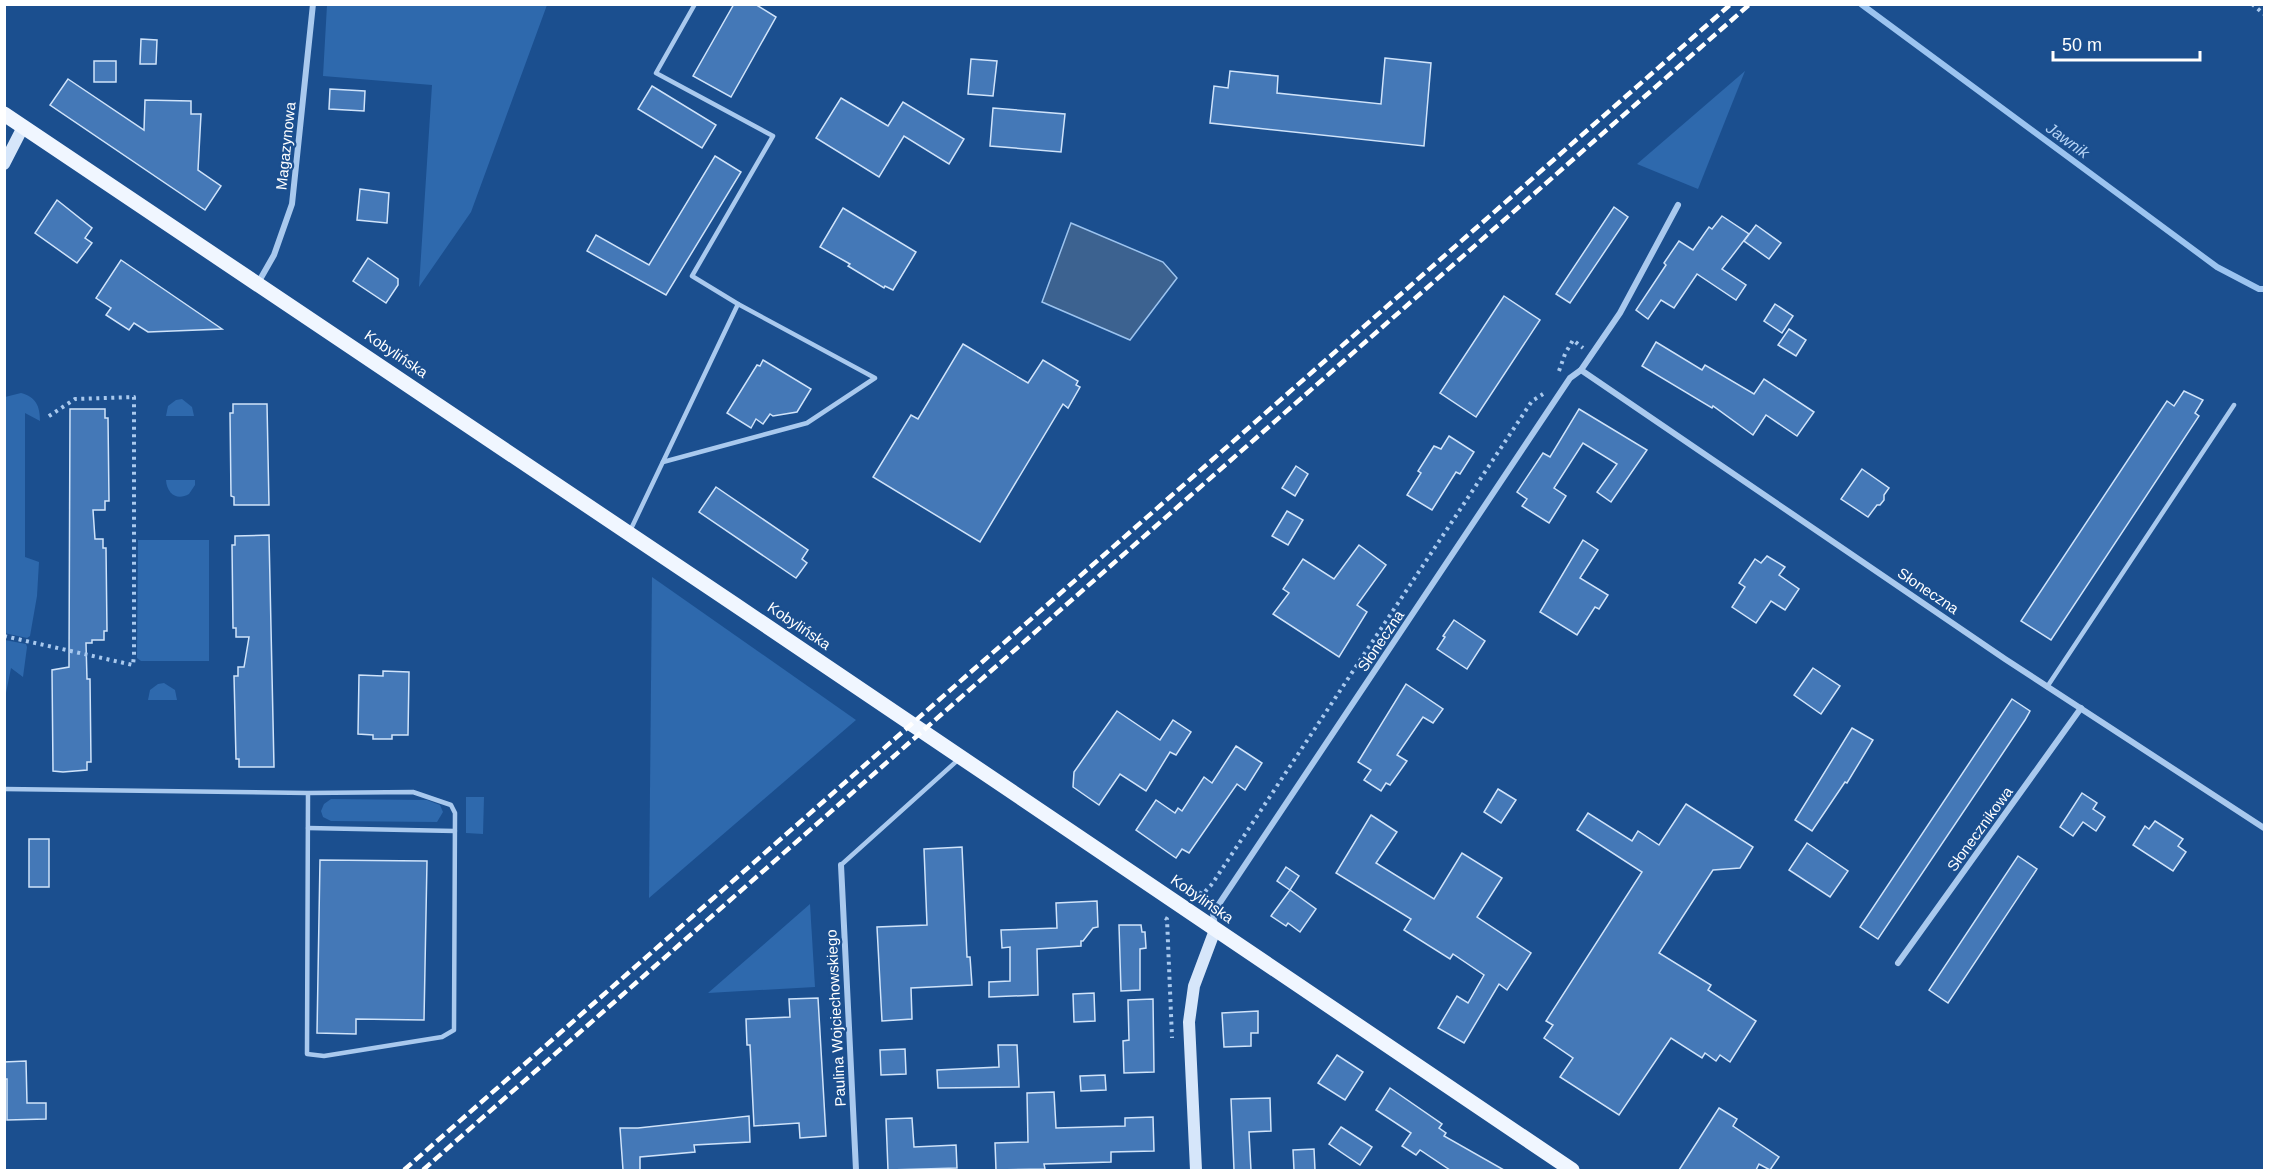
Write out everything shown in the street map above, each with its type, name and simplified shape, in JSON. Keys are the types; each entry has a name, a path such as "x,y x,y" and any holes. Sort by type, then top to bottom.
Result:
{"main road":[{"name":"Kobylińska","path":"4,114 1572,1170"}],"street":[{"name":"Magazynowa","path":"257,283 274,255 292,204 314,4"},
{"path":"4,164 23,127"},
{"name":"Słoneczna","path":"1215,930 1213,913 1570,378 1581,370 1620,313 1678,205"},
{"name":"Słoneczna","path":"1581,370 2047,687 2265,828"},
{"name":"Słonecznikowa","path":"1898,963 2081,708"},
{"name":"Paulina Wojciechowskiego","path":"842,865 856,1170"},
{"path":"1196,1170 1189,1022 1194,986 1215,930"}],"lane":[{"path":"663,462 807,423 875,378 738,304 692,276 773,136 656,73 695,4"},
{"path":"629,533 738,304"},
{"path":"2047,687 2234,405"},
{"path":"842,865 961,758"},
{"path":"4,789 413,792 452,804 455,813 454,1030 442,1037 324,1056 307,1054 308,793"},
{"path":"308,828 455,831"}],"path":[{"path":"2252,4 2265,14"},
{"path":"1558,373 1564,354 1573,340 1592,354"},
{"path":"1184,886 1203,894 1212,884 1532,401 1545,392"},
{"path":"4,636 133,665 134,397 75,399 46,418"},
{"path":"1160,914 1167,919 1173,1046"}],"shaded area":[{"path":"327,5 547,5 471,212 419,287 432,85 323,76"},
{"path":"1745,71 1698,189 1637,164"},
{"path":"1071,223 1163,262 1177,278 1130,340 1042,302"},
{"path":"21,393 34,400 40,421 25,413 25,557 39,562 37,596 30,636 27,638 4,633 5,397"},
{"path":"182,399 192,407 194,416 166,416 168,406"},
{"path":"166,480 195,480 195,485 189,494 180,497 173,495 168,489"},
{"path":"138,540 209,540 209,661 141,661 137,658"},
{"path":"652,577 856,720 649,898"},
{"path":"5,640 26,644 27,647 23,677 11,668 5,698"},
{"path":"164,683 175,690 177,700 148,700 150,690"},
{"path":"466,797 484,797 483,834 466,833"},
{"path":"331,799 427,800 440,805 443,812 437,822 331,821 323,817 321,811 324,804"},
{"path":"810,904 815,987 708,993"}],"building":[{"path":"734,4 755,4 776,17 731,97 693,76"},
{"path":"141,39 157,40 156,64 140,64"},
{"path":"1385,58 1431,63 1424,146 1210,123 1214,86 1228,88 1230,71 1278,76 1277,93 1381,104"},
{"path":"971,59 997,61 993,96 968,94"},
{"path":"94,61 116,61 116,82 94,82"},
{"path":"68,79 144,130 145,100 191,101 191,114 201,114 198,170 221,186 205,210 50,105"},
{"path":"652,86 716,125 702,148 638,109"},
{"path":"330,89 365,91 364,111 329,109"},
{"path":"841,98 888,126 903,102 964,139 949,164 904,136 879,177 816,138"},
{"path":"993,108 1065,114 1061,152 990,146"},
{"path":"715,156 741,172 666,295 587,251 596,235 649,265"},
{"path":"360,189 389,193 387,223 357,220"},
{"path":"57,200 92,228 85,238 92,243 77,263 35,233"},
{"path":"1614,207 1628,217 1570,303 1556,294"},
{"path":"843,208 916,252 893,290 885,286 884,288 848,266 850,264 820,247"},
{"path":"1722,216 1749,234 1722,269 1746,285 1736,300 1697,274 1674,308 1661,300 1648,319 1636,310 1679,241 1693,250 1709,227 1712,229"},
{"path":"1756,225 1781,243 1769,259 1744,241"},
{"path":"368,258 398,279 398,285 386,303 353,281"},
{"path":"121,260 222,329 148,332 134,323 129,330 106,315 111,308 96,298"},
{"path":"1504,296 1540,320 1476,417 1440,393"},
{"path":"1775,304 1793,316 1782,333 1764,321"},
{"path":"1789,329 1806,340 1796,356 1778,345"},
{"path":"1656,342 1702,370 1705,365 1754,394 1764,379 1814,412 1797,436 1766,415 1753,435 1713,406 1712,408 1642,366"},
{"path":"963,344 1028,383 1043,360 1078,381 1076,385 1080,387 1068,408 1063,404 980,542 873,477 911,415 918,419"},
{"path":"763,360 811,389 797,412 773,416 770,414 763,424 756,419 751,428 727,413 757,365 760,366"},
{"path":"2184,391 2203,400 2195,413 2199,416 2051,640 2021,621 2167,401 2174,406"},
{"path":"233,404 267,404 269,505 234,505 234,497 231,496 230,413 233,413"},
{"path":"70,409 105,409 105,418 108,418 109,501 105,501 105,510 93,510 95,539 103,539 103,548 106,548 107,631 104,631 104,640 92,640 92,643 86,643 87,679 90,679 91,762 87,762 87,770 63,772 53,771 52,670 69,667"},
{"path":"1579,409 1647,450 1611,502 1597,492 1617,464 1583,443 1554,488 1566,496 1549,523 1522,506 1527,499 1517,492 1543,453 1550,457"},
{"path":"1449,436 1474,452 1460,474 1456,472 1432,510 1407,495 1421,473 1418,471 1434,446 1441,449"},
{"path":"1296,466 1308,474 1295,496 1282,488"},
{"path":"1862,469 1889,488 1884,495 1884,500 1868,517 1841,499"},
{"path":"716,487 808,550 802,559 807,563 796,578 699,512"},
{"path":"1287,511 1303,520 1288,545 1272,536"},
{"path":"269,535 274,767 239,767 239,759 236,759 234,676 238,676 238,667 244,667 249,637 236,637 236,628 233,628 232,545 235,545 235,536"},
{"path":"1583,540 1598,550 1580,578 1608,595 1599,609 1595,607 1577,635 1540,612"},
{"path":"1359,545 1386,565 1357,605 1367,612 1339,657 1273,614 1289,593 1283,589 1303,559 1334,579"},
{"path":"1767,556 1785,567 1779,575 1799,589 1785,610 1771,601 1756,623 1732,607 1745,587 1739,583 1755,559 1761,563"},
{"path":"1454,620 1485,641 1467,669 1437,649"},
{"path":"1813,668 1840,686 1821,714 1794,695"},
{"path":"383,671 409,672 408,735 392,735 392,739 373,739 373,735 358,734 359,675 383,676"},
{"path":"1406,684 1443,709 1433,723 1423,717 1397,755 1407,761 1390,785 1386,783 1381,791 1364,780 1371,770 1358,762"},
{"path":"2012,699 2030,711 2025,720 1878,939 1860,927"},
{"path":"1117,711 1160,740 1173,720 1191,732 1176,755 1170,752 1146,791 1120,774 1099,805 1073,787 1074,772"},
{"path":"1852,728 1873,740 1847,783 1845,782 1812,831 1795,820"},
{"path":"1236,746 1262,763 1245,790 1237,784 1189,853 1182,849 1176,858 1136,830 1156,800 1175,813 1178,808 1182,811 1204,777 1212,783"},
{"path":"1498,789 1516,800 1501,823 1484,812"},
{"path":"2082,793 2097,803 2093,809 2105,817 2096,831 2083,822 2073,836 2060,827"},
{"path":"1686,804 1753,847 1740,868 1713,870 1659,953 1711,985 1708,990 1756,1021 1730,1062 1720,1055 1716,1061 1705,1053 1702,1058 1671,1038 1619,1115 1560,1077 1573,1058 1544,1038 1553,1025 1546,1021 1642,872 1577,830 1588,813 1632,841 1638,831 1659,845"},
{"path":"1371,815 1397,832 1376,863 1434,899 1462,853 1502,878 1477,917 1531,953 1507,990 1499,984 1464,1043 1438,1028 1457,996 1468,1003 1484,975 1453,954 1450,959 1404,930 1411,919 1336,873"},
{"path":"2155,821 2183,839 2178,846 2186,852 2173,871 2133,845 2145,826 2149,829"},
{"path":"29,839 49,839 49,887 29,887"},
{"path":"1807,843 1848,871 1830,897 1789,870"},
{"path":"962,847 967,957 970,957 972,985 911,988 912,1019 882,1021 877,927 927,925 924,849"},
{"path":"2018,856 2037,869 1948,1003 1929,990"},
{"path":"320,860 427,861 424,1020 356,1019 356,1034 317,1033"},
{"path":"1286,867 1299,876 1290,890 1277,881"},
{"path":"1290,890 1316,909 1300,932 1288,923 1286,926 1271,916"},
{"path":"1097,901 1098,927 1093,928 1081,941 1081,946 1037,949 1038,995 989,997 989,982 1010,981 1010,947 1002,948 1001,930 1057,928 1056,903"},
{"path":"1119,925 1141,925 1142,932 1145,932 1146,948 1140,949 1140,990 1121,991"},
{"path":"1094,993 1095,1021 1074,1022 1073,994"},
{"path":"818,998 826,1136 800,1138 799,1123 754,1126 750,1045 747,1045 746,1019 790,1017 789,999"},
{"path":"1153,999 1154,1072 1124,1073 1123,1041 1129,1040 1128,1000"},
{"path":"1258,1011 1258,1033 1251,1033 1251,1046 1224,1047 1222,1013"},
{"path":"998,1045 1017,1045 1019,1087 938,1088 937,1070 999,1067"},
{"path":"905,1049 906,1074 881,1075 880,1050"},
{"path":"1337,1055 1363,1072 1345,1100 1318,1083"},
{"path":"26,1061 27,1103 46,1103 46,1119 7,1120 7,1079 4,1079 4,1062"},
{"path":"1105,1075 1106,1090 1081,1091 1080,1076"},
{"path":"1390,1088 1442,1124 1439,1128 1446,1133 1444,1136 1504,1170 1450,1170 1420,1150 1416,1155 1402,1146 1411,1133 1376,1110"},
{"path":"1054,1092 1056,1128 1125,1126 1125,1118 1153,1117 1154,1151 1111,1152 1111,1162 1044,1164 1045,1169 996,1170 995,1143 1028,1142 1027,1093"},
{"path":"1270,1098 1271,1131 1249,1132 1251,1170 1234,1170 1231,1099"},
{"path":"1719,1108 1737,1119 1733,1126 1779,1157 1770,1170 1759,1164 1756,1170 1679,1170"},
{"path":"749,1116 750,1142 694,1145 695,1152 640,1157 640,1170 623,1170 620,1128"},
{"path":"912,1118 914,1147 956,1145 957,1168 888,1170 886,1119"},
{"path":"1341,1127 1372,1147 1360,1165 1329,1144"},
{"path":"1314,1149 1315,1170 1294,1170 1293,1150"}],"waterway":[{"name":"Jawnik","path":"1861,4 2217,267 2259,289 2264,289"}],"railway":[{"path":"404,1170 1731,4"},
{"path":"423,1170 1750,4"}]}
